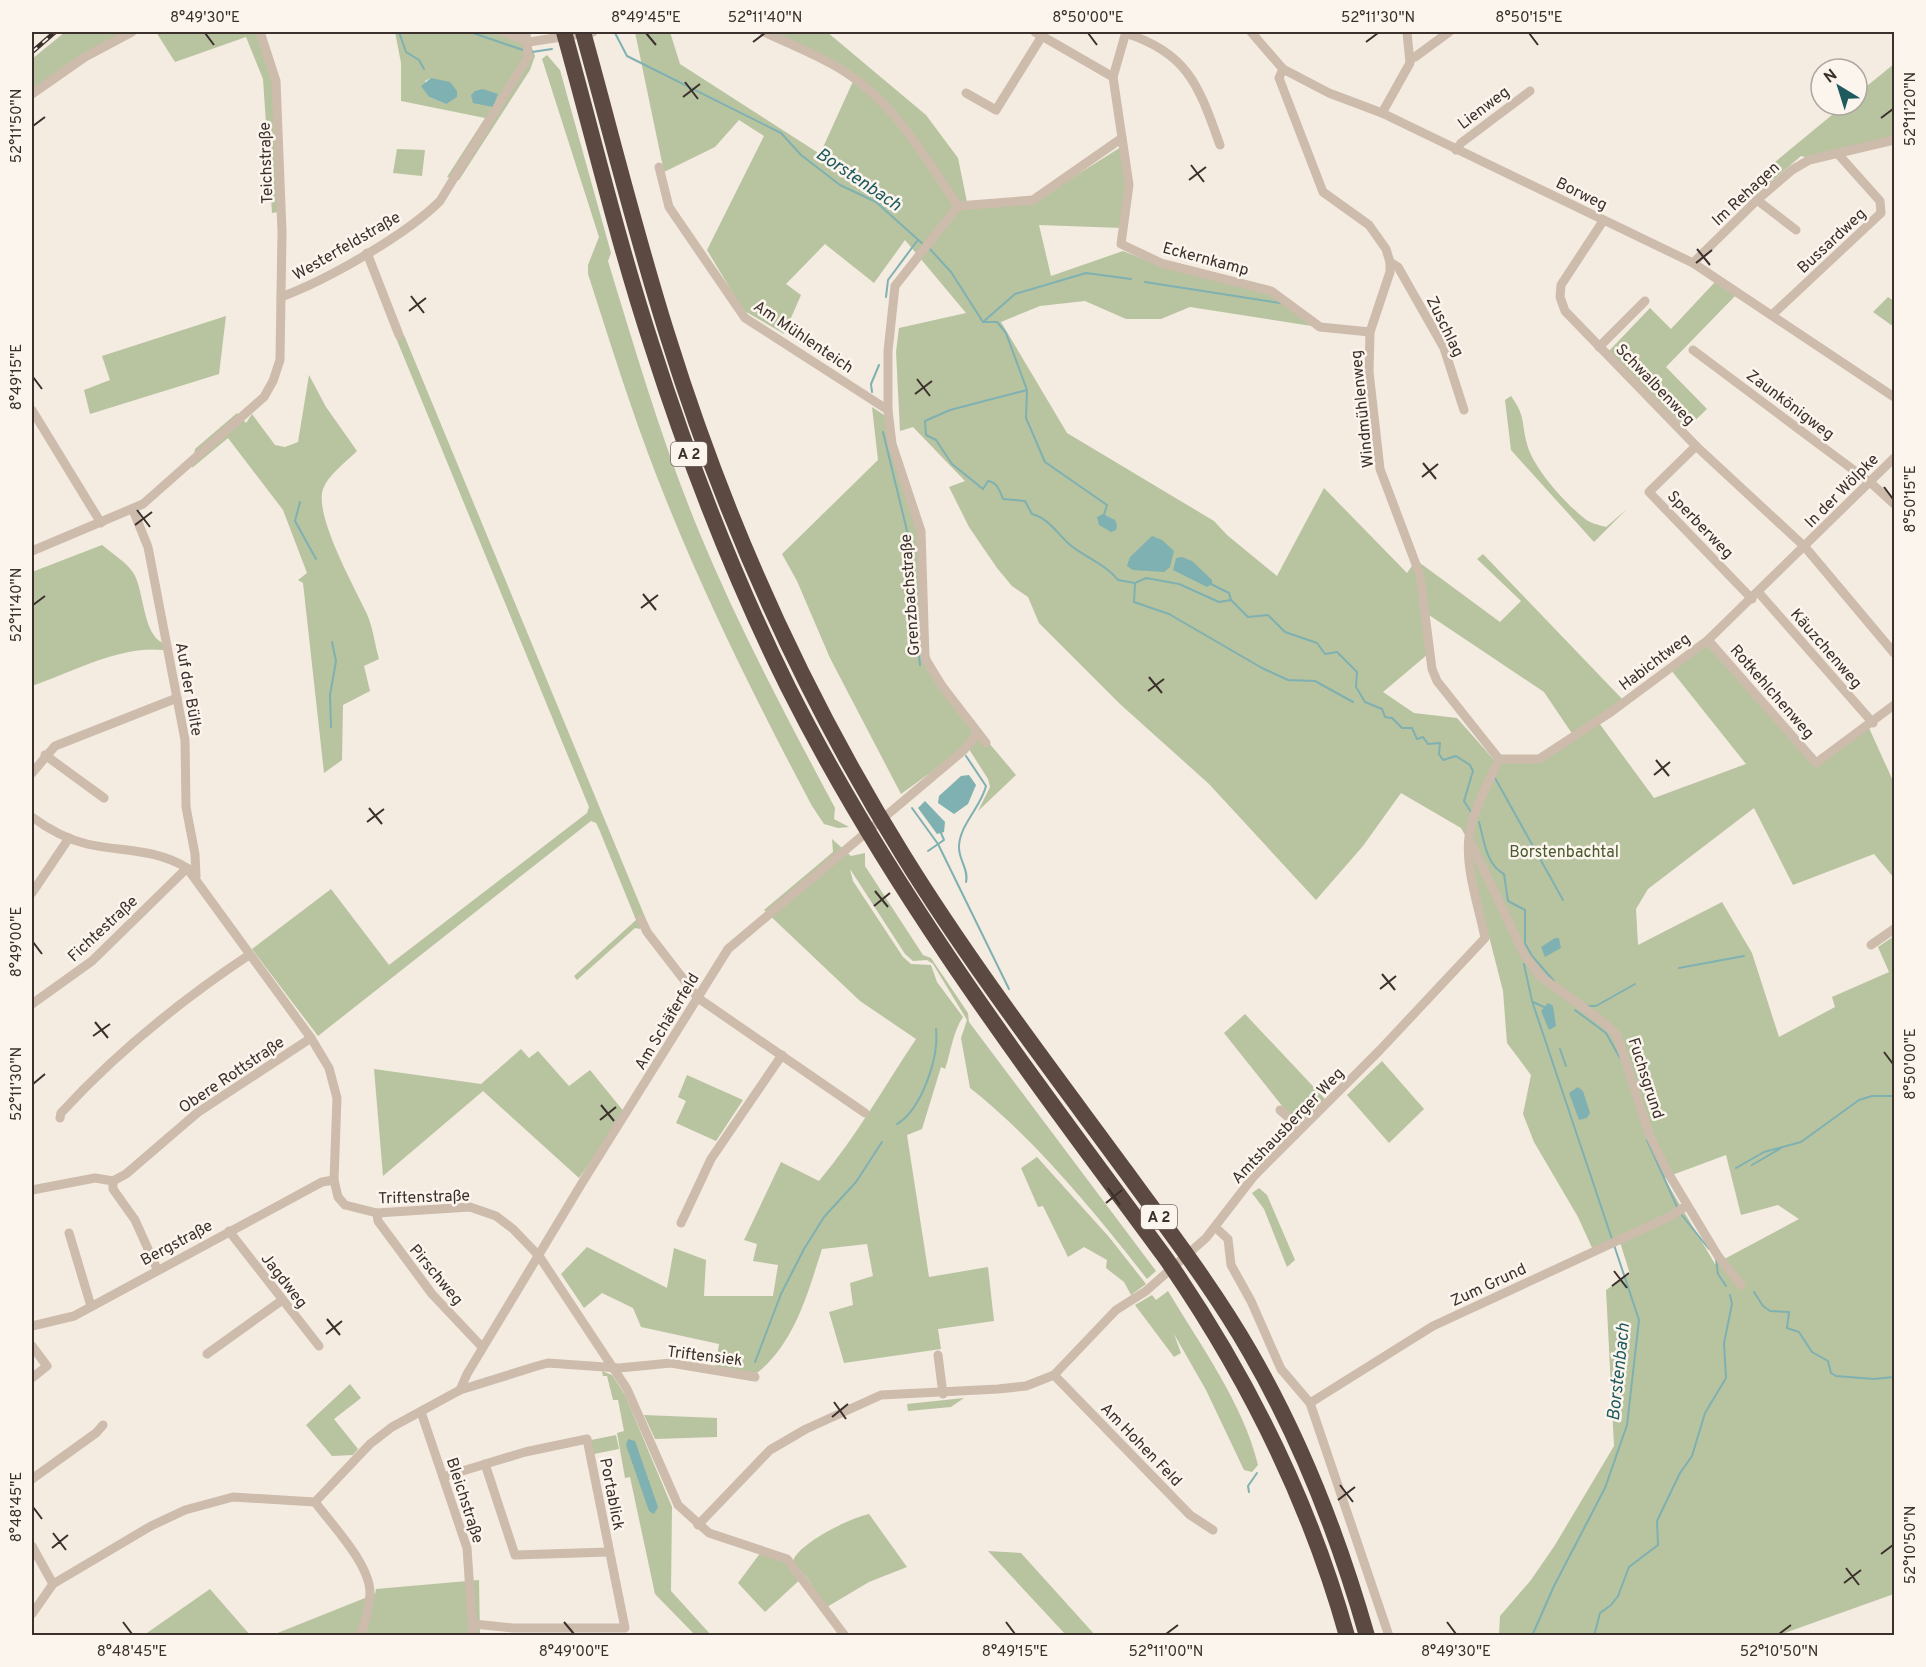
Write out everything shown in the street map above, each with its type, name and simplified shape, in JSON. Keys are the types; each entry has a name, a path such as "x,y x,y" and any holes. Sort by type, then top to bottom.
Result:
{"highway":[{"name":"A 2","path":"564,32 651,345 705,499 788,687 875,845 936,943 1207,1320 1253,1399 1290,1476 1325,1566 1347,1635"},
{"name":"A 2","path":"583,32 668,338 722,490 806,680 873,805 953,934 1180,1246 1250,1352 1311,1478 1344,1562 1367,1635"}],"street":[{"path":"32,94 85,57 132,32"},
{"name":"Teichstraße","path":"260,32 276,81 282,232 282,297"},
{"path":"503,32 529,44 593,32"},
{"name":"Westerfeldstraße","path":"32,551 144,504 264,397 273,381 280,360 282,297 311,286 367,253 426,216 440,201 528,57 529,44 526,32"},
{"path":"764,32 843,71 881,100 911,137 958,206 1033,200 1122,138"},
{"path":"966,93 996,110 1039,34 1107,76 1113,77 1125,32 1153,42 1172,55 1182,66 1204,99 1220,145"},
{"name":"Borweg","path":"1251,32 1282,69 1329,93 1382,113 1693,263 1773,314 1894,397"},
{"path":"1382,113 1410,63 1407,32"},
{"path":"1410,58 1416,57 1449,32"},
{"path":"1282,69 1279,78 1316,180 1323,192 1333,201 1369,225 1386,249 1390,262"},
{"name":"Eckernkamp","path":"1113,77 1128,185 1121,244 1161,263 1271,291 1320,327 1370,332"},
{"name":"Lienweg","path":"1456,150 1461,143 1530,91"},
{"name":"Im Rehagen","path":"1693,263 1757,200 1792,170 1809,160 1894,140"},
{"name":"Bussardweg","path":"1773,314 1881,213 1880,201 1838,154"},
{"name":"Am Mühlenteich","path":"659,167 669,207 691,248 745,318 888,410"},
{"path":"1757,200 1796,230"},
{"name":"Grenzbachstraße","path":"958,206 895,286 891,307 888,410 892,444 921,531 925,658 977,734 986,743"},
{"name":"Schwalbenweg","path":"1603,221 1561,285 1560,297 1565,311 1696,447 1805,546"},
{"path":"367,253 399,335"},
{"name":"Windmühlenweg","path":"1390,262 1390,273 1370,332 1369,372 1380,469 1420,575 1432,669 1437,681 1499,759"},
{"name":"Zuschlag","path":"1390,262 1398,267 1433,326 1444,348 1464,410"},
{"path":"1599,347 1645,301"},
{"name":"Zaunkönigweg","path":"1693,350 1871,483 1894,504"},
{"path":"32,410 101,523"},
{"name":"Sperberweg","path":"1696,447 1649,492 1756,596"},
{"name":"In der Wölpke","path":"1894,458 1805,546 1894,653"},
{"name":"Auf der Bülte","path":"133,510 148,547 185,740 186,807 195,854 196,877"},
{"name":"Habichtweg","path":"1499,759 1539,759 1611,712 1708,640 1756,596 1805,546"},
{"name":"Käuzchenweg","path":"1756,596 1873,723"},
{"name":"Rotkehlchenweg","path":"1708,640 1816,763 1873,723"},
{"path":"32,773 45,754 69,738 177,698"},
{"path":"1873,723 1894,705"},
{"name":"Am Schäferfeld","path":"460,1390 482,1347 698,998 700,990 729,949 964,750 977,734"},
{"path":"45,754 104,798"},
{"name":"Amtshausberger Weg","path":"698,1525 770,1450 806,1429 881,1395 943,1394 1026,1386 1054,1375 1116,1310 1146,1291 1206,1238 1254,1176 1485,938 1471,871 1468,839 1499,759"},
{"name":"Triftenstraße","path":"32,817 69,838 109,848 164,855 187,868 196,877 249,955 311,1038 329,1068 337,1098 334,1180 338,1197 345,1205 377,1214 470,1207 484,1210 513,1229 539,1256 614,1368 627,1389 678,1505 698,1525"},
{"path":"32,893 69,838"},
{"name":"Fuchsgrund","path":"1468,839 1524,954 1541,977 1602,1021 1617,1035 1649,1134 1685,1208 1741,1285"},
{"name":"Fichtestraße","path":"32,1004 92,961 187,868"},
{"path":"641,919 647,932 698,998 865,1113"},
{"path":"1871,945 1894,929"},
{"path":"60,1118 61,1113 95,1076 137,1038 249,955"},
{"name":"Obere Rottstraße","path":"113,1181 126,1174 197,1113 311,1038"},
{"path":"681,1223 711,1159 782,1055"},
{"path":"1280,1110 1288,1117 1295,1135"},
{"path":"32,1190 95,1178 113,1181 113,1189 135,1220 157,1269"},
{"name":"Bergstraße","path":"32,1326 74,1316 229,1230 322,1182 334,1180"},
{"name":"Zum Grund","path":"1310,1403 1433,1326 1685,1208"},
{"name":"Pirschweg","path":"377,1214 378,1221 410,1266 482,1347"},
{"path":"1215,1227 1228,1239 1231,1265 1251,1301 1281,1370 1310,1403 1389,1635"},
{"name":"Jagdweg","path":"229,1230 318,1346"},
{"path":"69,1233 91,1306"},
{"path":"207,1354 282,1301"},
{"path":"32,1346 47,1366 32,1378"},
{"path":"938,1355 943,1394"},
{"name":"Triftensiek","path":"315,1502 370,1444 392,1427 460,1390 548,1363 614,1368 671,1363 755,1377"},
{"name":"Am Hohen Feld","path":"1054,1375 1190,1515 1213,1530"},
{"name":"Bleichstraße","path":"421,1413 467,1548 473,1635"},
{"path":"32,1479 96,1433 103,1425"},
{"name":"Portablick","path":"443,1477 525,1452 587,1439 625,1632 513,1632 474,1624"},
{"path":"485,1464 514,1555 609,1552"},
{"path":"32,1614 53,1584 151,1526 220,1499 233,1497 315,1502 353,1553 369,1585 370,1594 361,1635"},
{"path":"698,1525 709,1533 787,1559 844,1635"},
{"path":"32,1546 53,1584"}],"green space":[{"path":"65,32 134,32 88,58 32,98 32,59"},
{"path":"156,32 257,32 280,80 278,212 272,213 263,79 246,37 175,62"},
{"path":"395,32 526,32 535,56 530,70 459,180 447,177 485,118 401,101 401,63","holes":["431,78 446,104 429,97 425,81"]},
{"name":"Borstenbachtal","path":"635,32 670,32 680,64 820,154 855,77 769,32 827,32 926,115 958,158 968,207 1032,203 1121,147 1127,187 1122,228 1039,225 1051,276 1123,251 1159,265 1273,293 1318,327 1190,307 1161,319 1126,319 1085,301 1040,306 1001,322 1067,433 1214,521 1227,535 1277,576 1324,488 1407,573 1416,560 1500,622 1521,601 1477,559 1483,554 1626,703 1599,723 1654,798 1746,764 1671,670 1706,644 1814,765 1869,728 1894,783 1894,878 1874,854 1793,885 1754,808 1648,889 1636,909 1638,945 1722,902 1752,953 1779,1037 1835,1007 1832,997 1889,972 1878,947 1894,936 1894,1594 1779,1635 1499,1635 1500,1616 1531,1580 1555,1545 1614,1446 1606,1290 1630,1274 1619,1239 1593,1250 1578,1217 1534,1142 1523,1114 1531,1075 1507,1043 1503,991 1473,874 1469,842 1461,828 1401,793 1363,846 1316,900 1209,784 1120,704 1039,623 1028,597 1012,586 969,527 949,487 965,481 913,427 900,431 896,352 899,328 966,313 905,240 874,283 825,244 786,284 801,295 784,334 743,310 707,250 764,136 739,120 715,147 664,172","holes":["1423,611 1544,692 1575,738 1540,763 1495,761 1457,718 1414,713 1383,692 1428,654","1726,1155 1741,1215 1778,1205 1799,1219 1715,1264 1664,1178"]},
{"path":"547,55 560,70 611,253 608,261 674,467 715,569 747,638 835,808 834,819 849,827 838,828 824,824 812,806 730,644 657,477 588,274 588,265 599,237 542,59"},
{"path":"1894,64 1894,141 1809,158 1801,156 1766,186 1757,177 1830,117 1869,117 1869,84"},
{"path":"397,149 425,150 422,176 393,173"},
{"path":"1715,282 1736,295 1666,367 1707,409 1686,429 1609,351 1650,308 1671,329"},
{"path":"1888,297 1894,301 1894,327 1873,312"},
{"path":"226,316 219,374 90,414 84,390 110,380 102,356"},
{"path":"404,335 645,917 640,929 635,928 577,980 574,976 636,920 599,829 596,823 591,821 318,1036 252,949 331,889 389,965 587,813 589,807 396,338"},
{"path":"309,375 326,407 357,451 325,484 322,501 324,516 337,552 369,619 379,659 364,666 370,691 343,705 342,760 324,773 303,583 298,580 307,573 283,510 228,438 192,468 195,449 237,413 246,423 252,414 275,445 285,447 298,442"},
{"path":"1511,396 1521,415 1530,453 1543,474 1568,503 1586,520 1606,527 1627,509 1594,542 1511,450 1505,400"},
{"path":"872,407 884,415 919,530 926,646 933,666 983,736 1016,775 978,811 990,787 988,779 967,746 901,794 830,658 797,581 782,554 878,460"},
{"path":"102,545 124,562 134,574 151,631 163,643 164,650 130,652 113,656 32,686 32,572"},
{"path":"832,839 851,856 865,853 865,866 923,955 931,958 968,1013 969,1022 1156,1271 1147,1279 1064,1178 1018,1130 970,1088 961,1038 967,1020 933,964 927,960 913,961 905,954 850,869 853,881 903,957 911,964 931,965 937,982 963,1017 954,1035 945,1069 941,1067 922,1129 907,1135 929,1277 988,1267 994,1321 938,1329 941,1349 844,1363 829,1312 853,1305 850,1283 873,1276 867,1244 822,1249 791,1332 770,1361 757,1373 715,1368 719,1344 641,1327 633,1308 602,1293 584,1308 561,1274 587,1247 667,1288 674,1248 706,1260 704,1296 773,1296 778,1265 753,1261 757,1244 744,1240 781,1162 819,1181 858,1129 916,1039 860,1001 764,910 833,852"},
{"path":"1245,1014 1325,1099 1298,1126 1224,1033"},
{"path":"521,1049 529,1058 538,1051 569,1086 590,1070 625,1113 579,1178 483,1091 383,1176 374,1069 481,1084"},
{"path":"1382,1061 1424,1109 1389,1143 1347,1095"},
{"path":"687,1075 743,1100 716,1141 676,1123 686,1101 678,1097"},
{"path":"1037,1157 1109,1237 1146,1284 1131,1295 1124,1282 1106,1268 1107,1260 1084,1247 1068,1257 1043,1206 1038,1207 1021,1168"},
{"path":"1259,1188 1267,1195 1295,1260 1287,1267 1264,1209 1252,1193"},
{"path":"1168,1291 1232,1397 1258,1465 1252,1472 1244,1470 1206,1390 1174,1334 1181,1353 1174,1357 1135,1305 1152,1295 1156,1300"},
{"path":"602,1371 612,1375 625,1395 672,1507 671,1591 711,1635 695,1635 655,1594 630,1477 625,1478 617,1433 624,1431 618,1400 613,1400 607,1376 603,1376"},
{"path":"350,1384 361,1398 334,1419 358,1449 353,1455 332,1456 306,1425"},
{"path":"964,1398 951,1407 908,1411 907,1404"},
{"path":"644,1415 717,1418 717,1437 655,1439"},
{"path":"616,1435 619,1449 594,1454 591,1440"},
{"path":"869,1514 907,1567 869,1582 827,1607 805,1575 765,1612 738,1583 761,1552 793,1561 797,1554 815,1539 850,1520"},
{"path":"988,1551 1021,1553 1095,1635 1066,1635"},
{"path":"479,1580 480,1635 270,1636 375,1594 376,1589"},
{"path":"210,1589 250,1635 144,1635"}],"water":[{"path":"431,78 450,82 457,91 457,97 446,104 429,97 421,86"},
{"path":"483,89 498,94 493,107 473,103 471,95"},
{"path":"1103,514 1115,520 1116,530 1111,532 1099,525 1097,517"},
{"path":"1152,536 1162,540 1174,551 1170,567 1164,572 1133,570 1127,566 1130,557"},
{"path":"1182,557 1192,561 1212,580 1212,584 1207,587 1173,570 1176,558"},
{"path":"969,775 976,785 968,804 954,814 938,803 939,796 961,776"},
{"path":"925,801 945,822 944,832 937,834 918,808"},
{"path":"1559,938 1561,948 1545,957 1541,947"},
{"path":"1548,1003 1553,1006 1556,1026 1549,1030 1541,1011"},
{"path":"1578,1087 1583,1091 1590,1113 1587,1118 1579,1120 1569,1093"},
{"path":"628,1439 635,1441 658,1507 654,1514 649,1511 626,1445"}],"waterway":[{"path":"399,32 406,52 419,60 424,69"},
{"name":"Borstenbach","path":"470,32 526,51"},
{"name":"Borstenbach","path":"605,32 615,33 627,56 781,133 801,155 840,185 876,202 924,245"},
{"name":"Borstenbach","path":"532,52 552,49"},
{"path":"886,297 888,280 917,241"},
{"name":"Borstenbach","path":"929,248 951,272 983,322 997,322 1006,333 1027,390 950,410 925,421 926,435 936,440 952,464 983,489 988,481 998,487 1003,499 1025,501 1032,514 1048,522 1069,544 1107,569 1118,580 1135,583 1146,578 1179,584 1219,602 1231,600 1248,617 1268,615 1285,632 1317,643 1325,654 1337,652 1357,672 1356,687 1365,702 1382,709 1385,717 1392,718 1402,728 1412,728 1417,739 1423,737 1428,744 1440,743 1439,754 1443,760 1456,756 1470,765 1473,771 1464,801 1471,812"},
{"path":"983,322 1015,294 1086,273 1131,279"},
{"path":"1145,282 1280,303"},
{"path":"872,392 871,384 879,365"},
{"path":"1027,390 1026,418 1045,462 1107,505 1104,515"},
{"path":"883,432 909,539 920,665"},
{"path":"300,502 295,521 316,559"},
{"path":"1135,583 1134,602 1169,614 1262,668 1288,680 1315,681 1353,702"},
{"path":"1209,583 1229,593 1231,600"},
{"path":"331,727 330,695 336,661 332,642"},
{"path":"966,756 986,786 960,838 959,851 967,877 966,882"},
{"path":"1495,778 1563,900"},
{"path":"912,808 938,844 1009,989"},
{"name":"Borstenbach","path":"1479,822 1489,858 1493,865 1504,874 1508,901 1525,910 1525,949"},
{"path":"928,851 944,840 941,833"},
{"name":"Borstenbach","path":"1526,945 1532,956 1554,981"},
{"path":"1679,968 1744,956"},
{"name":"Borstenbach","path":"1524,964 1532,1001 1612,1239"},
{"path":"1586,1006 1596,1006 1635,984"},
{"path":"1533,1002 1544,1007"},
{"name":"Borstenbach","path":"1575,1010 1606,1033 1620,1058"},
{"path":"897,1124 914,1107 927,1081 935,1054 936,1029"},
{"path":"1560,1049 1566,1066"},
{"path":"1736,1168 1764,1152 1801,1142 1859,1100 1872,1096 1894,1096"},
{"name":"Borstenbach","path":"1647,1140 1678,1209"},
{"path":"755,1362 781,1294 804,1249 824,1217 856,1182 882,1142"},
{"path":"1752,1165 1781,1148"},
{"name":"Borstenbach","path":"1681,1214 1709,1249"},
{"name":"Borstenbach","path":"1532,1636 1554,1586 1605,1488 1627,1425 1639,1320 1614,1245"},
{"name":"Borstenbach","path":"1716,1259 1718,1274 1726,1286"},
{"path":"1754,1292 1763,1306 1770,1311 1789,1312 1787,1328 1799,1332 1812,1352 1828,1361 1831,1373 1836,1376 1874,1379 1894,1377"},
{"name":"Borstenbach","path":"1594,1636 1600,1613 1618,1596 1629,1567 1658,1545 1657,1521 1680,1473 1692,1456 1705,1413 1726,1378 1724,1343 1732,1304 1730,1295"},
{"path":"1249,1492 1248,1486 1257,1473"}],"railway":[{"path":"32,52 55,32"}]}
